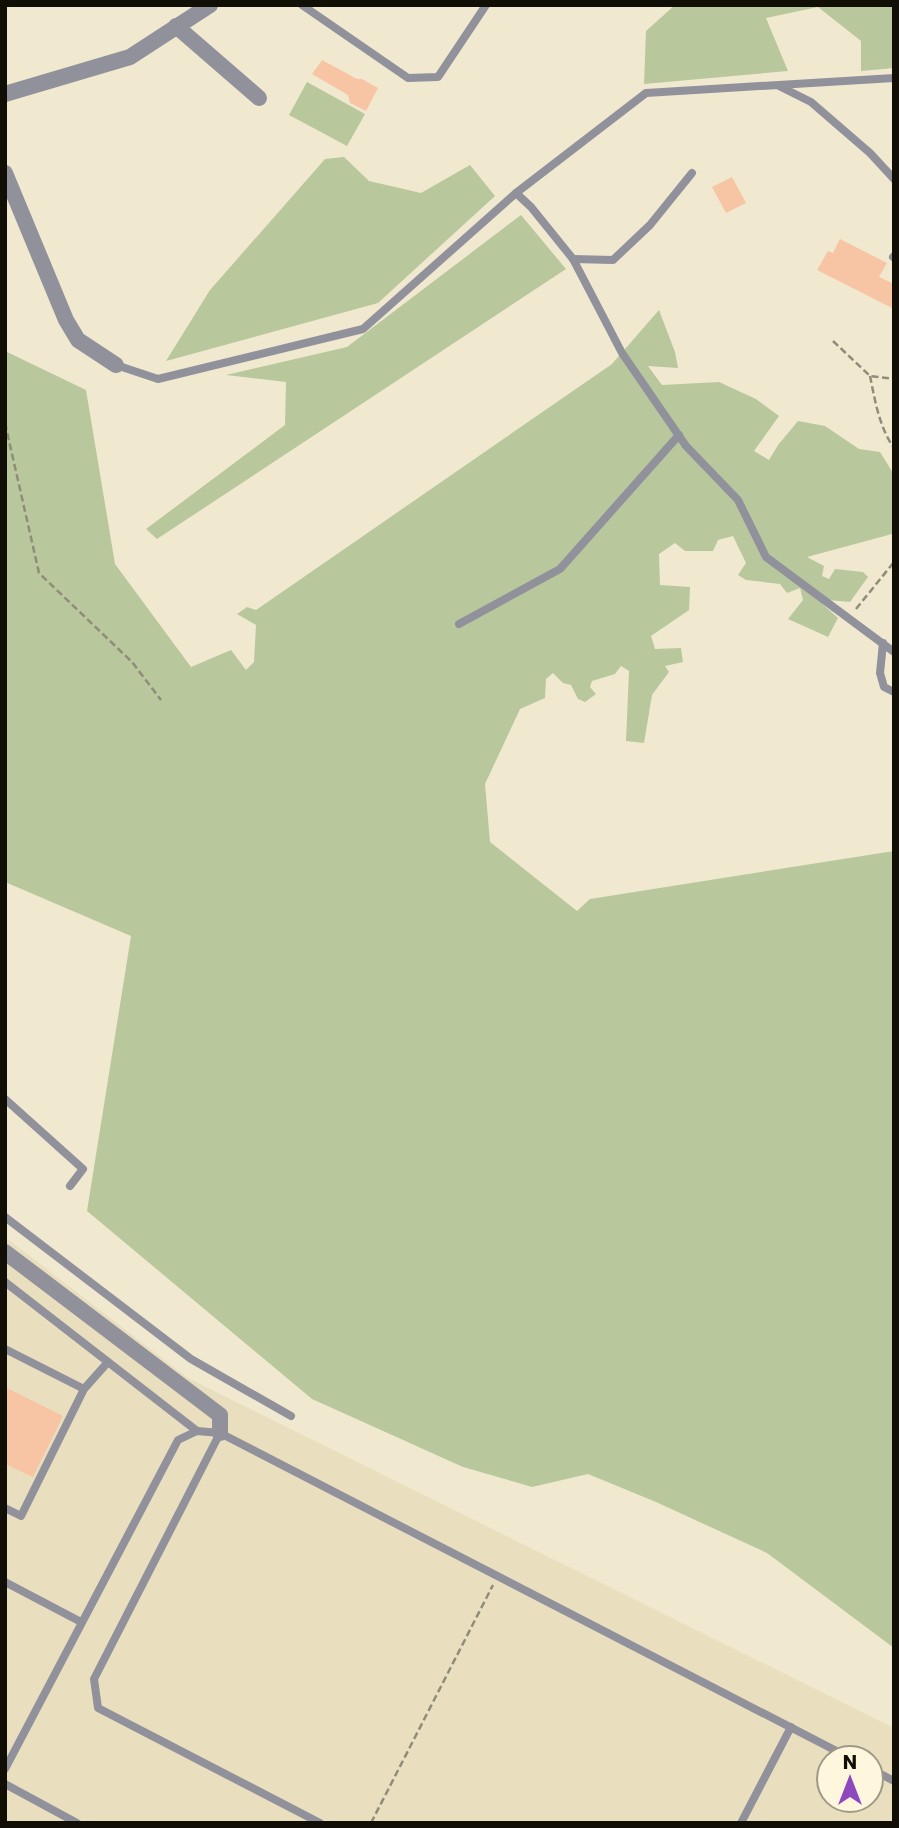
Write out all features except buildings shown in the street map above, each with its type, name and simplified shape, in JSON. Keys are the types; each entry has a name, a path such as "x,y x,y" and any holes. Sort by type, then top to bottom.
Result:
{"street":[{"path":"5,94 130,57 211,5"},
{"path":"176,26 259,98"},
{"path":"5,173 66,320 78,340 116,365"},
{"path":"5,1252 220,1415 220,1433"}],"lane":[{"path":"302,5 408,78 438,77 486,5"},
{"path":"116,365 158,379 363,329 516,193 646,93 894,78"},
{"path":"776,85 811,102 870,153 894,179"},
{"path":"573,259 613,260 650,225 692,173"},
{"path":"516,193 531,207 573,259 622,353 686,446 738,500 766,557 894,652"},
{"path":"459,624 560,569 679,435"},
{"path":"883,643 880,673 884,687 894,692"},
{"path":"5,1099 83,1169 70,1186"},
{"path":"5,1217 191,1359 291,1416"},
{"path":"5,1282 197,1431"},
{"path":"5,1349 84,1389"},
{"path":"5,1508 21,1516 84,1389 108,1362"},
{"path":"5,1769 9,1752 178,1440 197,1431 220,1433 823,1744"},
{"path":"220,1433 94,1679 98,1708 320,1823"},
{"path":"5,1582 81,1622"},
{"path":"741,1823 790,1727"},
{"path":"5,1784 77,1823"}],"path":[{"path":"833,341 870,376 876,408 894,448"},
{"path":"870,376 894,379"},
{"path":"5,423 39,573 132,662 162,701"},
{"path":"850,618 894,562"},
{"path":"372,1823 497,1576"}],"shaded area":[{"path":"5,1237 188,1378 894,1728 894,1823 5,1823"}],"green space":[{"path":"675,5 894,5 894,68 861,71 861,41 818,7 766,18 788,71 644,84 646,31"},
{"path":"307,82 365,114 347,146 289,115"},
{"path":"344,157 369,181 421,193 470,165 495,196 378,303 166,361 210,290 325,159"},
{"path":"521,215 566,269 157,539 146,529 285,425 286,382 226,375 347,347"},
{"path":"659,310 675,352 678,368 648,366 662,385 719,382 756,399 779,416 754,451 769,460 798,421 825,426 859,449 880,452 893,473 892,534 807,557 824,566 822,576 829,579 835,569 863,572 868,577 850,602 817,599 838,618 828,637 788,619 803,600 800,588 787,593 780,584 746,580 738,575 746,563 733,536 718,540 713,551 685,551 675,543 659,554 660,585 690,587 689,610 651,636 655,649 681,648 683,662 665,666 669,672 652,695 644,743 626,741 629,671 621,666 615,674 592,681 590,687 596,694 585,702 578,699 571,685 563,683 553,673 546,679 545,698 520,709 485,784 490,842 577,911 590,899 894,851 894,1648 767,1553 656,1502 588,1474 532,1487 463,1467 312,1399 87,1211 131,936 5,882 5,351 86,390 115,564 191,667 231,650 246,670 254,662 256,625 237,614 247,607 256,610 612,364"}]}
